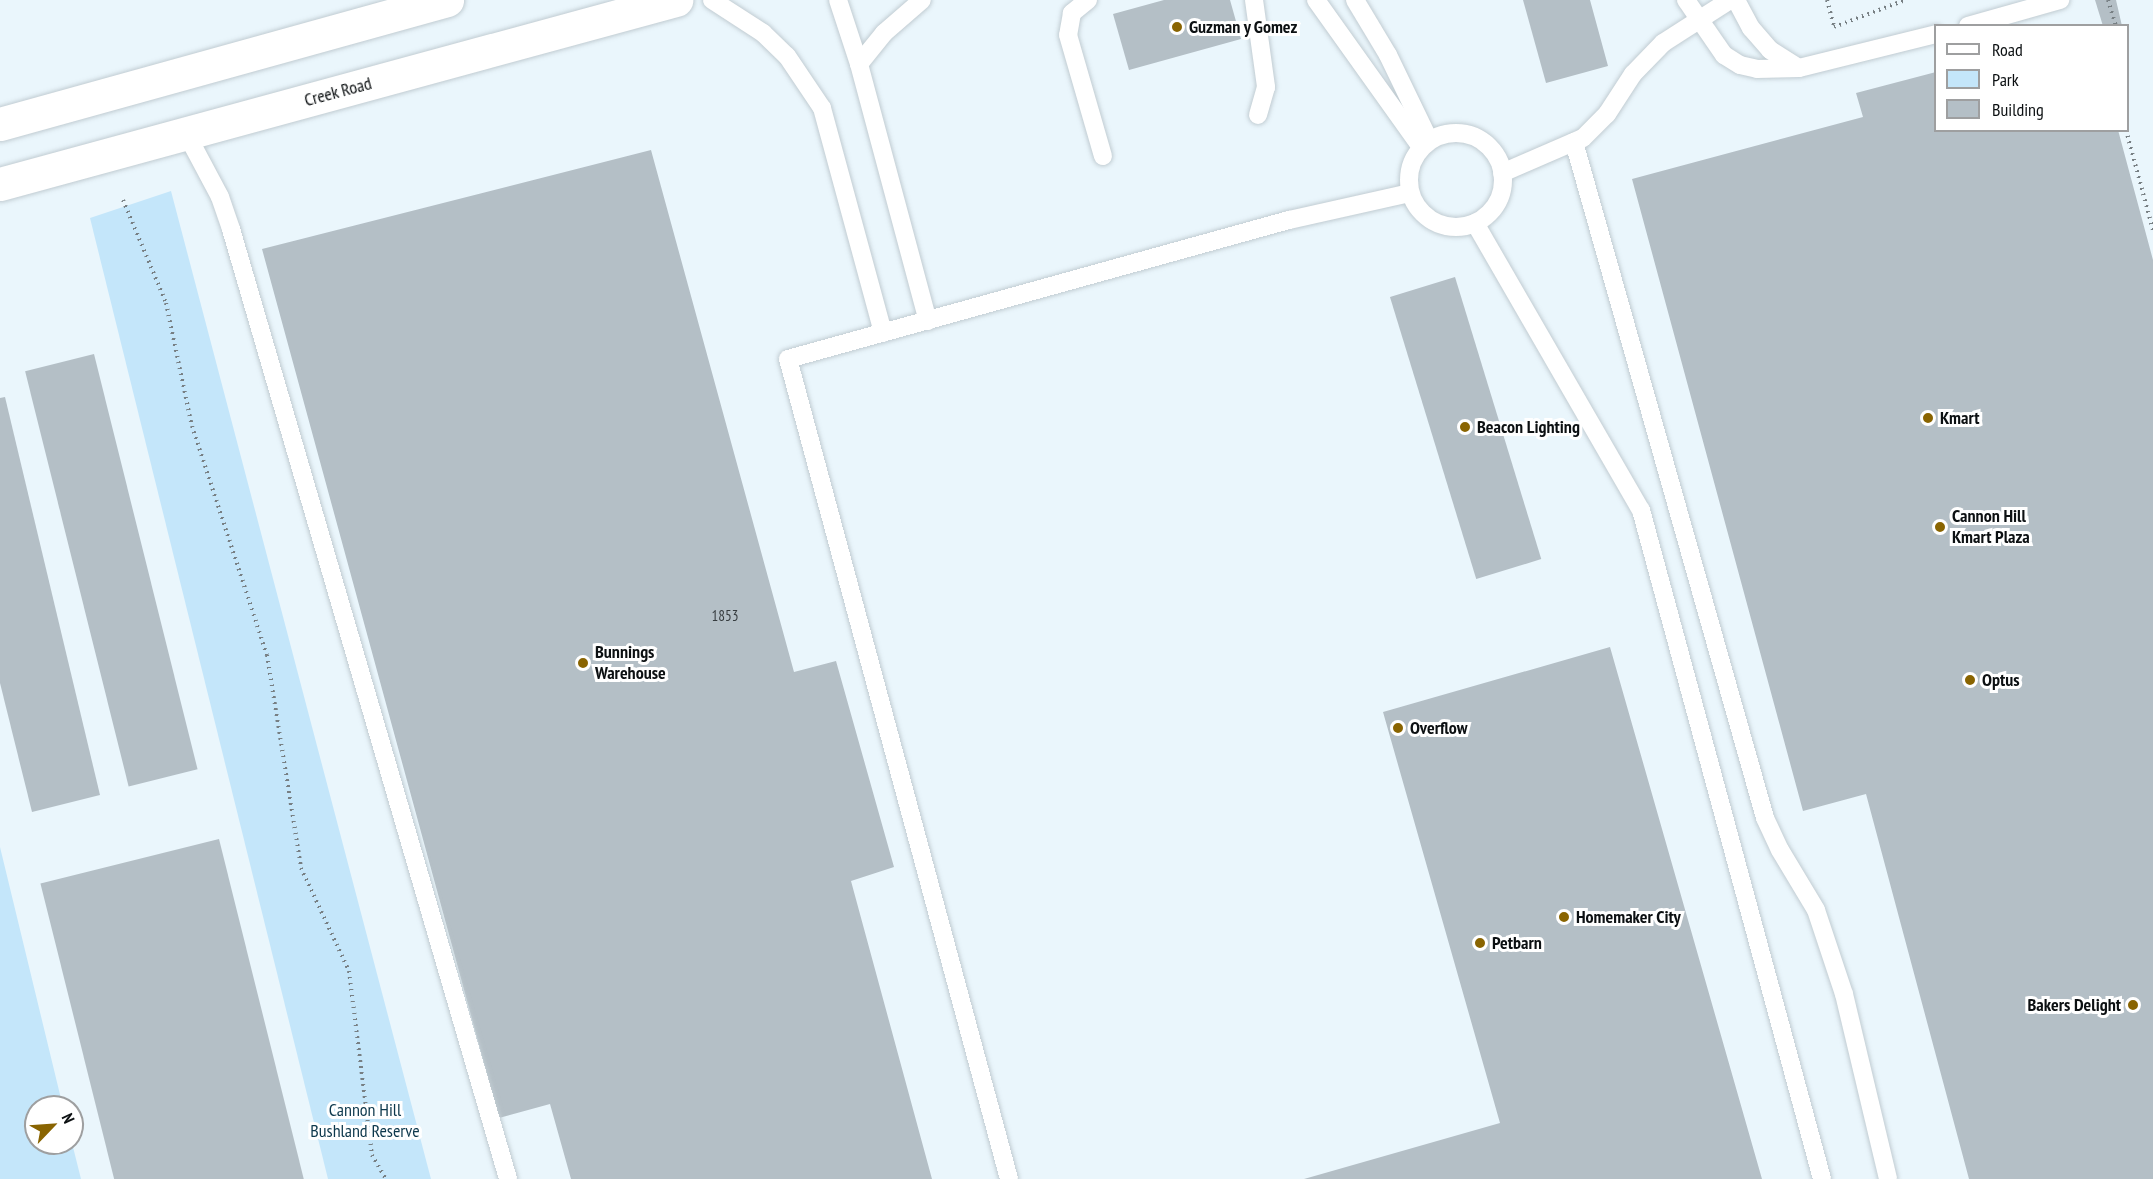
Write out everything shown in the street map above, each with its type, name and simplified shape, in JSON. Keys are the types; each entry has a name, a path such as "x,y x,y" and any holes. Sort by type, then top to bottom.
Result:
{"main road":[{"path":"0,124 447,0"},
{"name":"Creek Road","path":"0,183 676,0"}],"lane":[{"path":"712,0 763,33 787,56 822,108 883,333"},
{"path":"838,0 859,64 928,321"},
{"path":"859,64 884,33 922,0"},
{"path":"1088,0 1072,13 1068,35 1103,156"},
{"path":"1254,0 1266,87 1258,115"},
{"path":"1316,0 1425,144"},
{"path":"1355,0 1388,55 1425,144"},
{"path":"1686,0 1724,55 1740,65 1757,69 1799,68 1934,34"},
{"path":"1502,173 1582,138 1606,114 1633,74 1663,43 1697,19 1730,0"},
{"path":"1736,0 1751,28 1770,50 1799,68"},
{"path":"1975,24 2060,0"},
{"path":"1460,132 1485,143 1496,155 1502,173 1499,200 1489,214 1475,224 1459,228 1442,226 1419,210 1410,193 1408,176 1412,161 1425,144 1444,133 1460,132"},
{"path":"186,133 215,186 231,229 508,1179"},
{"path":"1574,142 1765,818 1780,850 1816,910 1844,993 1888,1179"},
{"path":"1009,1179 788,359 1289,220 1410,193"},
{"path":"1475,224 1641,510 1822,1179"}],"path":[{"path":"1827,0 1834,27 1905,0"},
{"path":"2108,0 2114,24"},
{"path":"2127,132 2153,230"},
{"path":"123,200 166,303 192,426 267,655 301,868 349,971 372,1155 386,1179"}],"green space":[{"name":"Cannon Hill Bushland Reserve","path":"171,191 431,1179 328,1179 90,218"},
{"path":"0,847 60,1095 24,1095 24,1155 75,1155 81,1179 0,1179"}],"building":[{"name":"Guzman y Gomez","path":"1164,0 1230,0 1241,39 1129,70 1113,14"},
{"path":"1523,0 1590,0 1608,66 1546,83"},
{"path":"2095,0 2116,0 2122,24 2102,24"},
{"name":"Cannon Hill Kmart Plaza","path":"1934,73 1934,132 2119,132 2153,260 2153,1179 1969,1179 1866,794 1803,811 1632,179 1863,117 1856,93"},
{"name":"Bunnings Warehouse","path":"651,150 794,672 836,661 894,867 851,881 932,1179 571,1179 550,1104 499,1118 262,249"},
{"name":"Beacon Lighting","path":"1455,277 1541,559 1476,579 1390,297"},
{"path":"94,354 198,769 129,786 25,371"},
{"path":"5,397 100,795 32,812 0,683 0,398"},
{"name":"Homemaker City","path":"1610,647 1762,1179 1304,1179 1500,1123 1383,712"},
{"path":"219,839 304,1179 114,1179 40,884"}],"place":[{"name":"Guzman y Gomez","path":"1177,27"},
{"name":"Kmart","path":"1928,418"},
{"name":"Beacon Lighting","path":"1465,427"},
{"name":"Cannon Hill Kmart Plaza","path":"1940,527"},
{"name":"Bunnings Warehouse","path":"583,663"},
{"name":"Optus","path":"1970,680"},
{"name":"Overflow","path":"1398,728"},
{"name":"Homemaker City","path":"1564,917"},
{"name":"Petbarn","path":"1480,943"},
{"name":"Bakers Delight","path":"2133,1005"}]}
